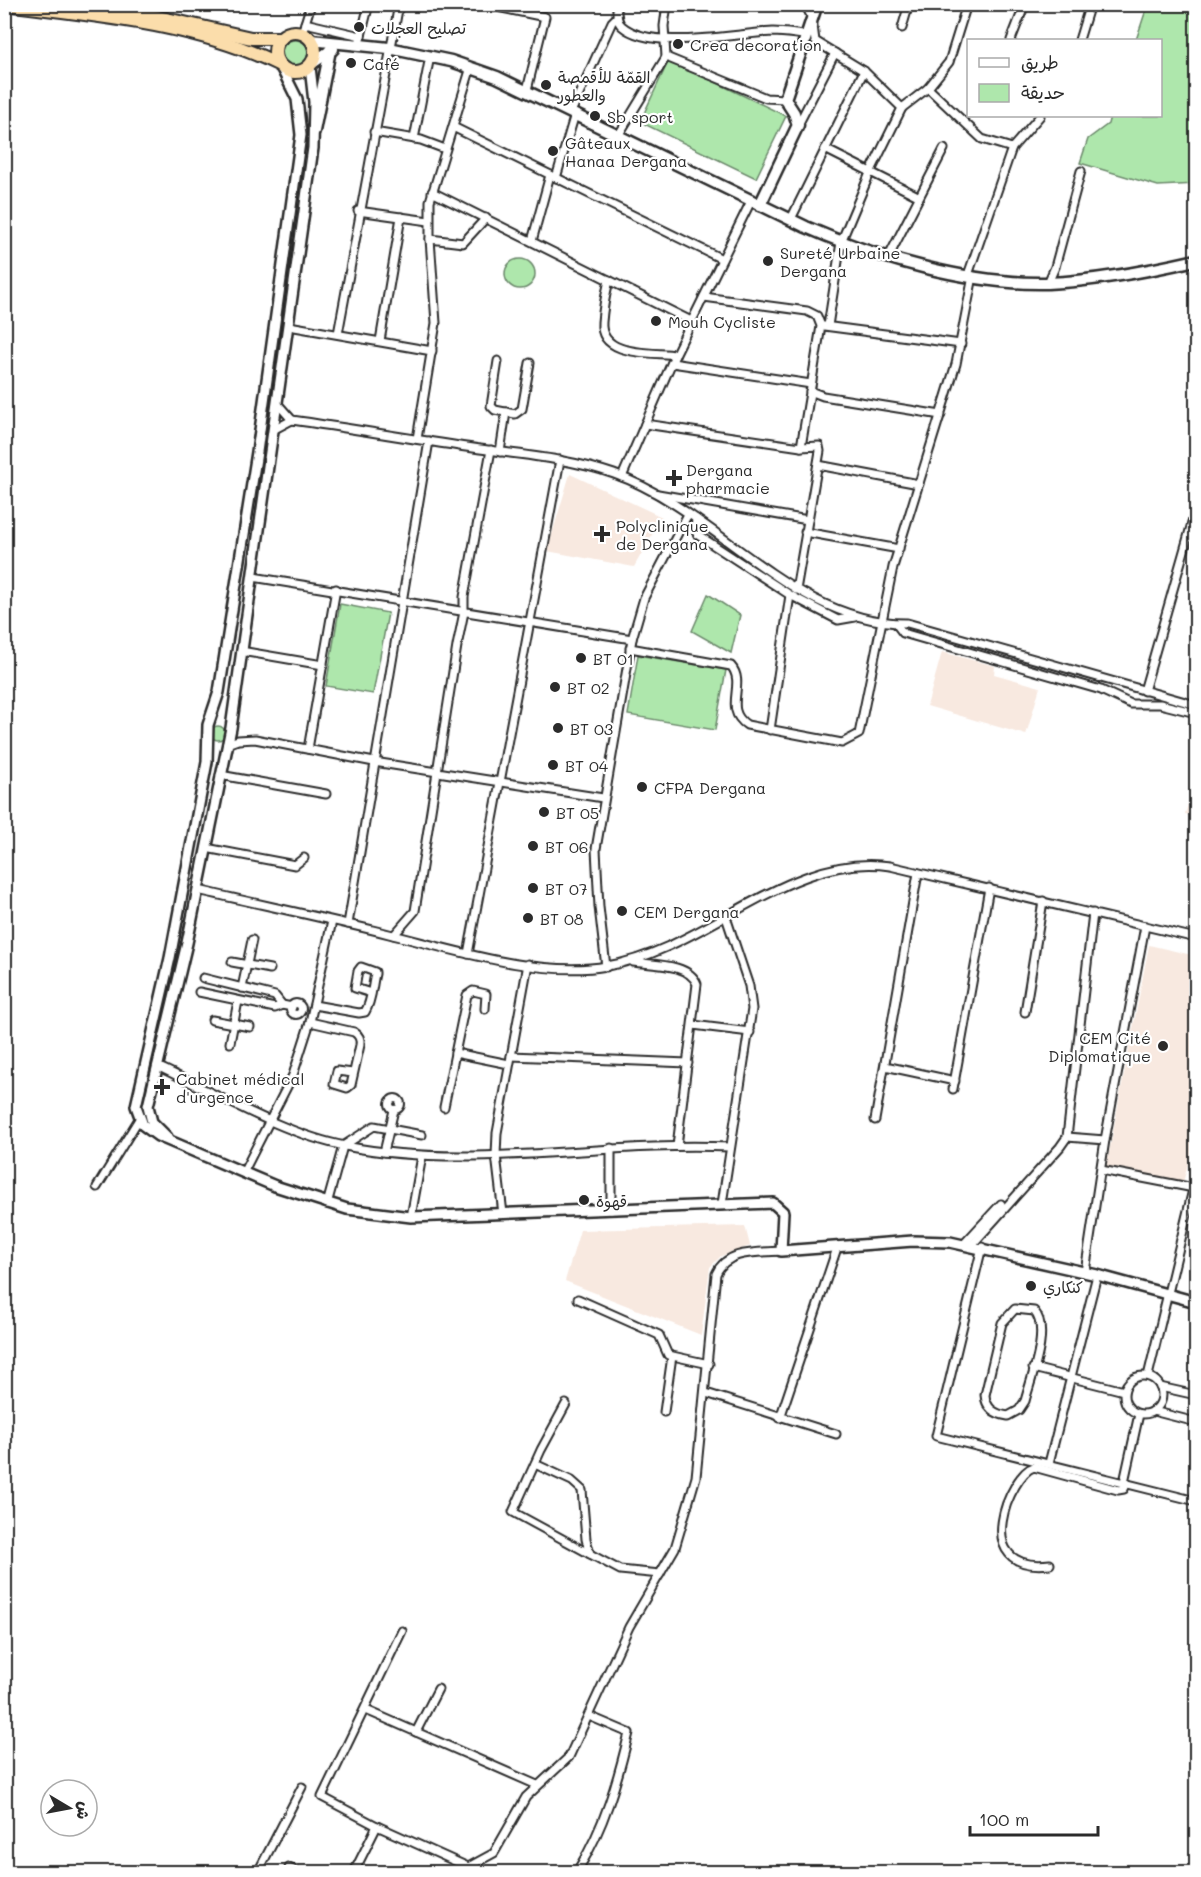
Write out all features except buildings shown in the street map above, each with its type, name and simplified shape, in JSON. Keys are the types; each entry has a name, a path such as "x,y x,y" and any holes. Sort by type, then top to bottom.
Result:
{"highway":[{"path":"6,4 134,22 206,37 247,48 297,73 312,65 316,51 306,32 293,32 281,38 251,38 131,11 84,4"},
{"path":"280,66 275,50 281,38"}],"main road":[{"path":"756,203 798,125 785,99 816,4"},
{"path":"306,32 430,56 471,67 527,90 756,203 841,242 888,258 1005,281 1048,283 1078,281 1197,260"},
{"path":"312,65 330,50 357,41"},
{"path":"314,131 330,50"}],"street":[{"path":"311,4 306,32 357,41 369,4"},
{"path":"338,334 358,211 399,4"},
{"path":"482,4 545,17 527,90"},
{"path":"616,4 617,17 621,26 635,33 665,39 718,38 774,32 805,35"},
{"path":"618,136 666,57 667,4"},
{"path":"805,4 812,18 815,41 864,71 902,108"},
{"path":"902,28 909,4"},
{"path":"801,447 841,242 870,173 902,108 928,88 949,62 967,4"},
{"path":"1011,39 1025,4"},
{"path":"1078,39 1090,4"},
{"path":"532,241 573,113 612,22 617,17"},
{"path":"798,125 835,53"},
{"path":"414,139 430,56"},
{"path":"666,57 766,98 785,99"},
{"path":"177,1143 156,1126 148,1112 198,890 231,722 275,429 314,131 312,65"},
{"path":"280,66 297,99 301,135 247,519 218,698 210,719 207,762 181,902 136,1106 139,1119 152,1132 243,1173 327,1204 368,1213 411,1217 773,1203 783,1212 781,1251"},
{"path":"417,439 432,351 436,309 429,221 432,192 471,67"},
{"path":"791,219 864,71"},
{"path":"928,88 982,139 1012,148"},
{"path":"630,648 731,666 737,677 734,702 737,716 747,725 842,743 859,734 899,549 961,344 970,275 1012,148 1039,117"},
{"path":"453,127 722,259"},
{"path":"374,132 414,139 445,149"},
{"path":"888,258 944,149"},
{"path":"825,150 918,196"},
{"path":"1048,283 1055,267 1081,171"},
{"path":"432,192 691,321"},
{"path":"622,477 691,321 722,259 756,203"},
{"path":"358,211 429,221"},
{"path":"380,341 401,217"},
{"path":"430,239 463,243 486,218"},
{"path":"609,280 602,322 603,333 609,342 619,348 675,355"},
{"path":"704,297 807,311 817,316 825,326 961,344"},
{"path":"289,326 432,351"},
{"path":"498,362 491,406 495,410 517,413 522,409 530,363"},
{"path":"672,363 811,387 823,396 941,415"},
{"path":"277,403 292,420"},
{"path":"500,452 506,412"},
{"path":"275,429 292,420 560,460 622,477 696,519 796,590 855,617 897,625 907,623 1197,705"},
{"path":"645,424 801,447 819,446 818,465 796,590"},
{"path":"348,924 429,441"},
{"path":"394,935 415,911 464,612 464,597 491,450"},
{"path":"468,954 560,460"},
{"path":"818,465 919,484"},
{"path":"652,493 808,520"},
{"path":"1134,705 1134,696 1144,691 1197,509"},
{"path":"606,967 596,863 603,798 630,648 644,598 688,514"},
{"path":"696,519 695,529 699,535 790,595 838,620 855,617"},
{"path":"805,532 899,549"},
{"path":"253,577 336,589 529,624 632,639"},
{"path":"308,749 336,589"},
{"path":"770,730 790,595"},
{"path":"897,625 903,633 1101,690 1134,705 1160,704 1197,713"},
{"path":"241,651 322,665"},
{"path":"1144,691 1150,699 1148,705"},
{"path":"210,719 223,718 231,722"},
{"path":"207,739 217,743 227,743 251,738 374,762 603,798"},
{"path":"220,775 326,794"},
{"path":"206,848 295,865 304,858"},
{"path":"198,890 468,954 565,969 606,967 632,962 679,943 781,888 838,867 879,864 1197,938"},
{"path":"875,1120 918,873"},
{"path":"885,1066 954,1085 989,888"},
{"path":"1025,1012 1043,902"},
{"path":"968,1244 1067,1137 1093,913"},
{"path":"722,1204 752,1009 749,986 726,917"},
{"path":"243,1173 293,1076 310,1022 332,921"},
{"path":"1085,1272 1105,1140 1145,926"},
{"path":"242,988 252,940"},
{"path":"232,962 270,969"},
{"path":"632,962 684,970 693,976 698,989 677,1146"},
{"path":"503,1214 496,1155 510,1060 528,964"},
{"path":"203,978 277,997 282,1005"},
{"path":"444,1107 467,994 475,991 486,994 485,1010"},
{"path":"199,992 275,1008 282,1005 292,1007 295,1015 302,1011 312,1013"},
{"path":"314,1005 361,1013 367,1010 371,993"},
{"path":"230,1043 238,1000"},
{"path":"212,1020 250,1027"},
{"path":"310,1022 357,1034 360,1042 353,1073"},
{"path":"693,1025 750,1032"},
{"path":"455,1053 510,1060 688,1063"},
{"path":"158,1066 303,1134 343,1146 384,1152 422,1156 496,1155 611,1148 730,1147"},
{"path":"384,1152 394,1110"},
{"path":"97,1187 139,1119"},
{"path":"327,1204 343,1146 371,1127 390,1128 422,1135"},
{"path":"1067,1137 1105,1140"},
{"path":"611,1148 611,1210"},
{"path":"411,1217 422,1156"},
{"path":"1101,1170 1194,1188"},
{"path":"1148,1376 1196,1178"},
{"path":"968,1244 1000,1203"},
{"path":"459,1872 494,1853 526,1797 569,1757 629,1627 675,1548 688,1511 696,1478 709,1364 716,1274 721,1262 731,1256 913,1241 968,1244 1197,1302"},
{"path":"982,1247 936,1436 1197,1501"},
{"path":"780,1418 837,1248"},
{"path":"1049,1463 1097,1275"},
{"path":"578,1299 659,1335 668,1355 709,1364"},
{"path":"1015,1310 1034,1311 1042,1326 1033,1368 1025,1401 1019,1410 1008,1416 992,1411 985,1395 1002,1323 1015,1310"},
{"path":"664,1412 672,1356"},
{"path":"1033,1368 1124,1391"},
{"path":"1148,1376 1160,1387 1197,1395"},
{"path":"1139,1414 1126,1403 1124,1391 1131,1380 1148,1376"},
{"path":"1153,1411 1161,1401 1160,1387"},
{"path":"706,1393 836,1434"},
{"path":"566,1404 513,1512 620,1570 660,1575"},
{"path":"1139,1414 1153,1411 1197,1422"},
{"path":"1050,1564 1015,1560 1006,1550 1001,1538 1005,1512 1027,1470 1034,1467 1118,1490 1124,1488 1139,1414"},
{"path":"535,1464 572,1481 582,1490 586,1539 590,1554"},
{"path":"402,1631 366,1710 322,1797 377,1826 468,1867"},
{"path":"416,1732 438,1689"},
{"path":"366,1710 537,1785"},
{"path":"579,1868 590,1851 619,1776 629,1733 589,1716"},
{"path":"258,1872 302,1787"},
{"path":"354,1872 377,1826"},
{"path":"289,1868 298,1872"}],"shaded area":[{"name":"Polyclinique de Dergana","path":"570,474 662,517 634,567 547,551"},
{"path":"942,652 995,666 994,674 1040,687 1026,735 927,706"},
{"path":"1196,779 1196,816 1185,814"},
{"name":"CEM Cité Diplomatique","path":"1149,945 1196,956 1196,1135 1182,1186 1106,1168"},
{"path":"745,1226 750,1246 721,1256 710,1267 701,1335 565,1281 580,1230"}],"green space":[{"path":"1148,4 1196,5 1196,184 1158,186 1080,163 1088,139 1108,124 1110,117 1162,117 1162,39 1136,39"},
{"path":"295,40 305,44 309,54 305,64 295,68 285,64 281,54 285,44"},
{"path":"669,60 786,116 756,178 640,122"},
{"path":"520,259 531,263 535,274 531,285 520,289 509,285 505,274 509,263"},
{"path":"708,594 740,615 731,653 692,631"},
{"path":"340,604 388,613 373,694 326,686"},
{"path":"638,655 726,670 715,730 628,715"},
{"path":"215,726 221,726 225,733 221,740 215,740 211,736 211,730"}],"place":[{"name":"تصليح العجلات","path":"359,27"},
{"name":"Crea decoration","path":"678,44"},
{"name":"Café","path":"351,63"},
{"name":"القمّة للأقمصة والعطور","path":"546,85"},
{"name":"Sb sport","path":"595,116"},
{"name":"Gâteaux Hanaa Dergana","path":"553,151"},
{"name":"Sureté Urbaine Dergana","path":"768,261"},
{"name":"Mouh Cycliste","path":"656,321"},
{"name":"Dergana pharmacie","path":"674,478"},
{"name":"Polyclinique de Dergana","path":"602,534"},
{"name":"BT 01","path":"581,658"},
{"name":"BT 02","path":"555,687"},
{"name":"BT 03","path":"558,728"},
{"name":"BT 04","path":"553,765"},
{"name":"CFPA Dergana","path":"642,787"},
{"name":"BT 05","path":"544,812"},
{"name":"BT 06","path":"533,846"},
{"name":"BT 07","path":"533,888"},
{"name":"CEM Dergana","path":"622,911"},
{"name":"BT 08","path":"528,918"},
{"name":"CEM Cité Diplomatique","path":"1163,1046"},
{"name":"Cabinet médical d'urgence","path":"162,1087"},
{"name":"قهوة","path":"584,1200"},
{"name":"كنكاري","path":"1031,1286"}]}
